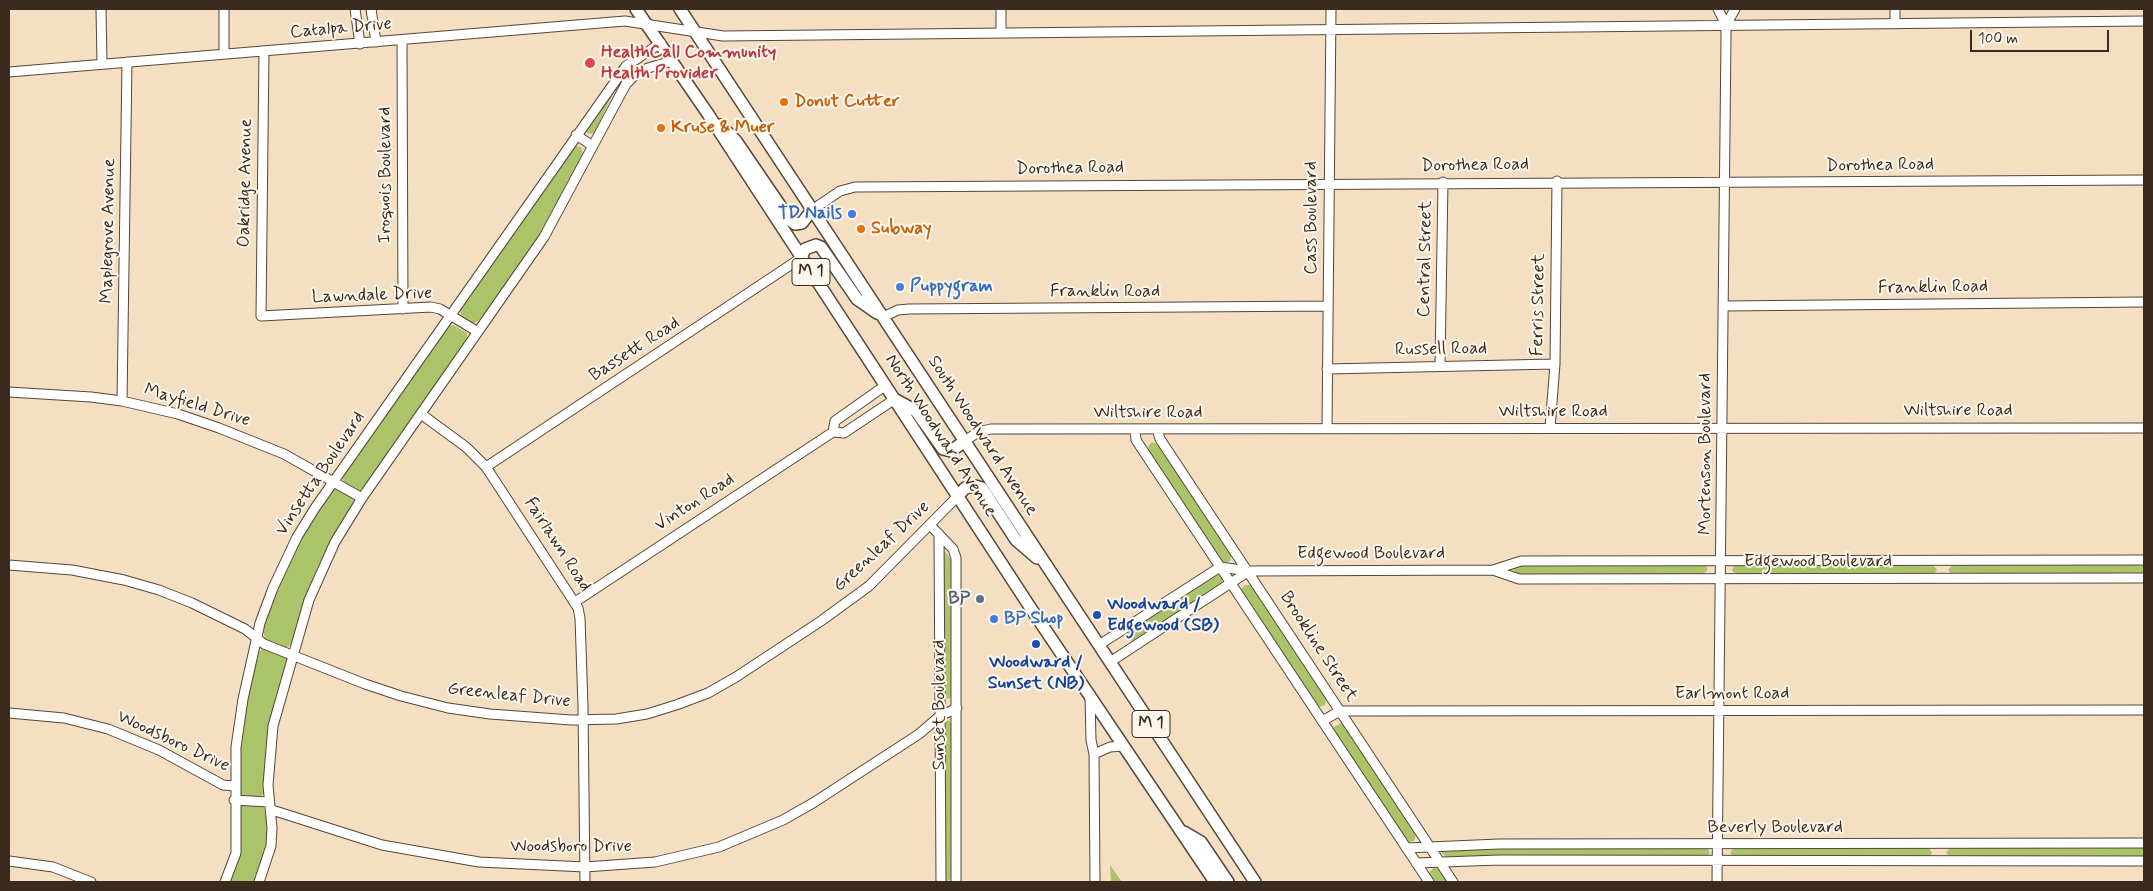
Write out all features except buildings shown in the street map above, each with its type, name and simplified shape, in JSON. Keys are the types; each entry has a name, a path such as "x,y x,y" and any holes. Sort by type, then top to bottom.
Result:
{"main road":[{"name":"North Woodward Avenue","path":"636,9 661,43 1214,882"},
{"name":"South Woodward Avenue","path":"680,9 1255,882"},
{"path":"708,114 736,141 790,220 795,224 802,223 812,210"},
{"path":"801,258 806,249 816,246 820,247 857,299 882,317"},
{"path":"895,399 916,411 943,449 951,451 965,441"},
{"path":"959,495 965,488 975,486 982,488 1016,540 1046,566"},
{"path":"1181,830 1201,842 1228,882"}],"street":[{"path":"101,9 102,64"},
{"path":"224,9 224,54"},
{"path":"355,9 360,44"},
{"path":"371,9 376,42"},
{"path":"1000,32 1001,9"},
{"name":"Cass Boulevard","path":"1327,428 1331,9"},
{"name":"Mortenson Boulevard","path":"1717,882 1726,25 1718,9"},
{"name":"Mortenson Boulevard","path":"1726,25 1735,9"},
{"path":"1895,9 1895,24"},
{"name":"Catalpa Drive","path":"9,72 626,21 723,36 2144,21"},
{"name":"Iroquois Boulevard","path":"402,40 403,310"},
{"name":"Vinsetta Boulevard","path":"224,882 236,854 234,800 238,729 260,623 297,536 626,66 661,43"},
{"name":"Oakridge Avenue","path":"261,316 264,51"},
{"path":"259,882 271,846 268,770 273,726 293,654 317,581 335,542 362,498 544,237 626,84 636,74 648,68 672,61"},
{"name":"Maplegrove Avenue","path":"122,401 127,62"},
{"path":"576,135 594,146"},
{"name":"Dorothea Road","path":"812,210 840,191 855,187 1557,181 1619,184 1725,184 2144,180"},
{"name":"Ferris Street","path":"1550,428 1555,364 1557,181"},
{"name":"Central Street","path":"1440,366 1442,182"},
{"name":"Bassett Road","path":"486,468 801,258"},
{"name":"Franklin Road","path":"1723,306 2144,302"},
{"name":"Franklin Road","path":"882,317 909,309 1328,306"},
{"name":"Lawndale Drive","path":"261,316 403,310 431,307 450,315 478,332"},
{"name":"Russell Road","path":"1327,369 1555,364"},
{"name":"Vinton Road","path":"833,432 835,421 886,385"},
{"name":"Mayfield Drive","path":"9,392 55,394 122,401 178,414 220,428 284,454 335,481 362,498"},
{"name":"Vinton Road","path":"575,602 833,432 844,433 895,399"},
{"name":"Fairlawn Road","path":"420,414 466,447 486,468 575,602 580,618 585,882"},
{"name":"Wiltshire Road","path":"965,441 978,432 991,429 2144,428"},
{"name":"Brookline Street","path":"1135,429 1136,440 1428,882"},
{"name":"Brookline Street","path":"1157,429 1160,440 1249,571 1453,882"},
{"name":"Greenleaf Drive","path":"9,565 72,570 145,586 209,611 245,629 264,644 365,684 448,708 528,718 616,719 648,714 692,699 722,685 850,601 869,586 959,495"},
{"name":"Sunset Boulevard","path":"930,525 953,549 956,558 956,882"},
{"name":"Sunset Boulevard","path":"939,534 940,882"},
{"name":"Edgewood Boulevard","path":"1220,567 1249,571 1492,570 1521,561 2144,560"},
{"path":"1099,645 1220,567"},
{"name":"Edgewood Boulevard","path":"1492,570 1519,579 2144,578"},
{"path":"1110,662 1249,571"},
{"path":"1090,696 1091,740 1094,754 1095,882"},
{"name":"Woodsboro Drive","path":"234,800 270,806 344,834 427,854 488,862 585,867 630,865 676,858 719,847 783,820 813,803 919,734 940,716 957,708"},
{"name":"Earlmont Road","path":"1322,721 1340,711 2144,710"},
{"name":"Woodsboro Drive","path":"9,713 64,718 108,729 159,750 224,785 235,786"},
{"path":"1094,754 1110,747 1123,746"},
{"name":"Beverly Boulevard","path":"1406,848 1428,845 2144,843"},
{"path":"1941,844 1941,861"},
{"name":"Beverly Boulevard","path":"1416,862 1438,860 2144,861"},
{"path":"9,861 53,867 91,882"}],"green space":[{"path":"641,61 643,64 630,72 612,96 594,133 588,134 586,129 631,66"},
{"path":"575,146 581,147 583,154 539,235 482,318 475,323 471,322 461,315 460,310"},
{"path":"453,325 467,333 467,340 364,488 358,491 345,484 342,476 447,326"},
{"path":"1152,442 1159,445 1232,554 1230,561 1225,563 1220,559 1148,450"},
{"path":"338,488 353,497 354,503 337,529 317,568 291,645 285,648 266,640 262,629 293,554 330,492"},
{"path":"945,551 952,561 952,694 949,699 944,697 943,555"},
{"path":"1953,564 2144,564 2144,574 1953,575 1948,570"},
{"path":"1518,565 1703,565 1707,567 1707,571 1702,574 1518,574 1512,567"},
{"path":"1734,565 1933,565 1937,570 1933,575 1738,575 1732,571"},
{"path":"1217,574 1222,577 1222,584 1135,641 1126,640 1128,632"},
{"path":"1245,585 1251,585 1326,697 1325,705 1319,707 1315,704 1243,593 1241,589"},
{"path":"264,648 285,656 287,659 270,718 265,760 265,793 258,798 245,797 237,792 243,721 256,654"},
{"path":"949,720 952,725 953,877 948,881 945,880 943,723"},
{"path":"1341,723 1344,724 1416,834 1414,841 1408,842 1404,839 1335,733 1333,728"},
{"path":"242,804 260,804 264,807 268,826 267,840 263,858 253,882 229,882 238,864 239,808"},
{"path":"2144,847 2144,857 1949,856 1946,852 1951,848"},
{"path":"1445,848 1707,848 1710,853 1705,857 1446,857 1442,853"},
{"path":"1735,848 1929,848 1932,853 1929,857 1733,857 1730,852"},
{"path":"1110,865 1122,882 1111,882"},
{"path":"1434,867 1439,869 1448,882 1433,882 1429,873"}],"place":[{"name":"HealthCall Community Health Provider","path":"590,63"},
{"name":"Donut Cutter","path":"784,102"},
{"name":"Kruse & Muer","path":"661,128"},
{"name":"TD Nails","path":"852,214"},
{"name":"Subway","path":"861,229"},
{"name":"Puppygram","path":"900,287"},
{"name":"BP","path":"980,599"},
{"name":"Woodward / Edgewood (SB)","path":"1097,615"},
{"name":"BP Shop","path":"994,619"},
{"name":"Woodward / Sunset (NB)","path":"1036,644"}]}
